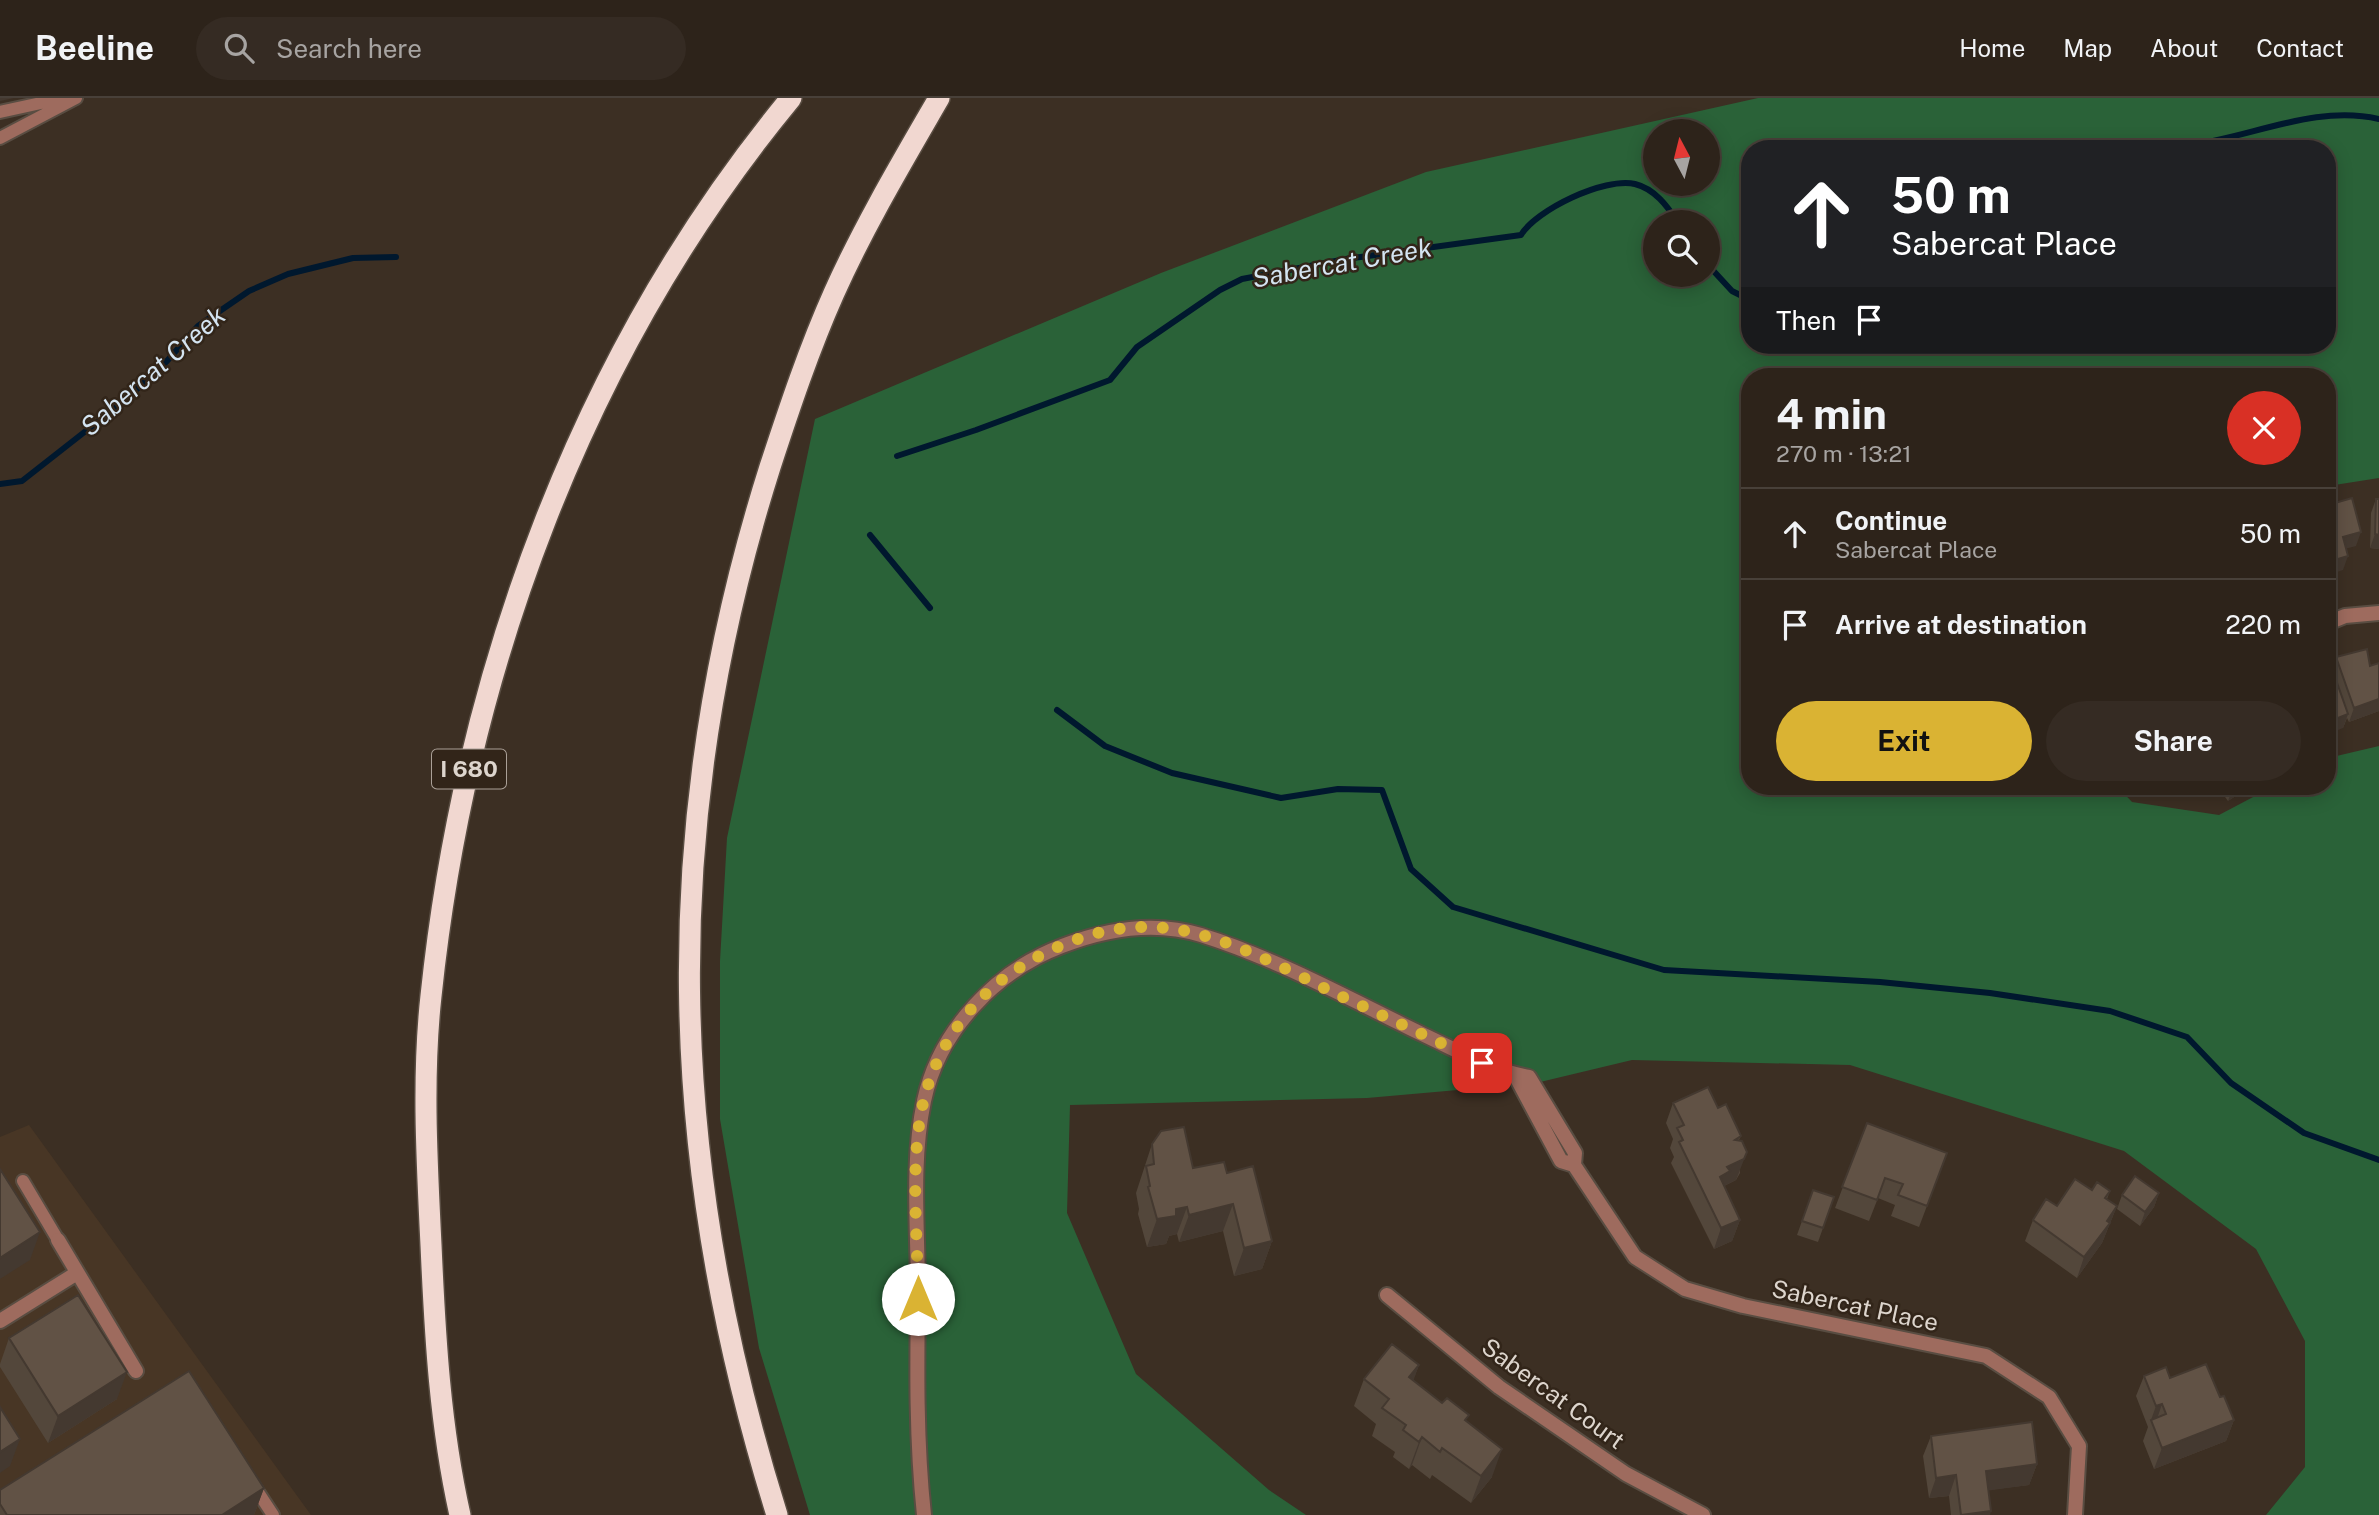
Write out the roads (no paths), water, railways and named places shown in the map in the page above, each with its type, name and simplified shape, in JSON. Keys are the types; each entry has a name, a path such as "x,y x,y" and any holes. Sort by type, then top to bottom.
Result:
{"highway":[{"name":"I 680","path":"460,1515 442,1422 426,1146 430,1000 449,851 481,717 526,574 577,439 648,299 747,152 791,98"},
{"path":"777,1515 752,1433 726,1328 703,1196 688,1010 690,905 698,799 715,679 743,554 784,424 833,295 895,173 939,98"}],"street":[{"path":"2336,620 2345,616 2379,614"},
{"name":"Sabercat Place","path":"924,1515 917,1403 918,1144 925,1098 940,1055 964,1017 1001,979 1043,953 1092,934 1142,927 1197,934 1251,953 1482,1063 1522,1076 1561,1161 1574,1165 1635,1257 1685,1289 1743,1306 1986,1356 2049,1396 2079,1446 2075,1515"},
{"path":"58,1240 136,1371"},
{"path":"0,1321 77,1273"},
{"name":"Sabercat Court","path":"1387,1295 1499,1387 1626,1474 1703,1515"}],"lane":[{"path":"0,113 64,98"},
{"path":"0,138 76,98"},
{"path":"23,1181 58,1240"},
{"path":"243,1470 273,1515"}],"waterway":[{"name":"Sabercat Creek","path":"2217,140 2308,119 2355,115 2379,119"},
{"name":"Sabercat Creek","path":"897,456 1110,380 1137,347 1220,290 1242,279 1346,259 1521,235 1529,225 1555,206 1589,190 1622,183 1642,186 1669,210"},
{"name":"Sabercat Creek","path":"0,484 22,481 124,401 167,361 198,326 249,291 288,274 353,258 396,257"},
{"name":"Sabercat Creek","path":"1720,278 1732,291 1741,296"},
{"path":"870,535 930,608"},
{"path":"1057,710 1105,746 1172,773 1281,798 1338,789 1382,790 1411,869 1453,907 1664,970 1880,982 1990,993 2110,1011 2187,1037 2231,1083 2304,1133 2379,1160"}]}
